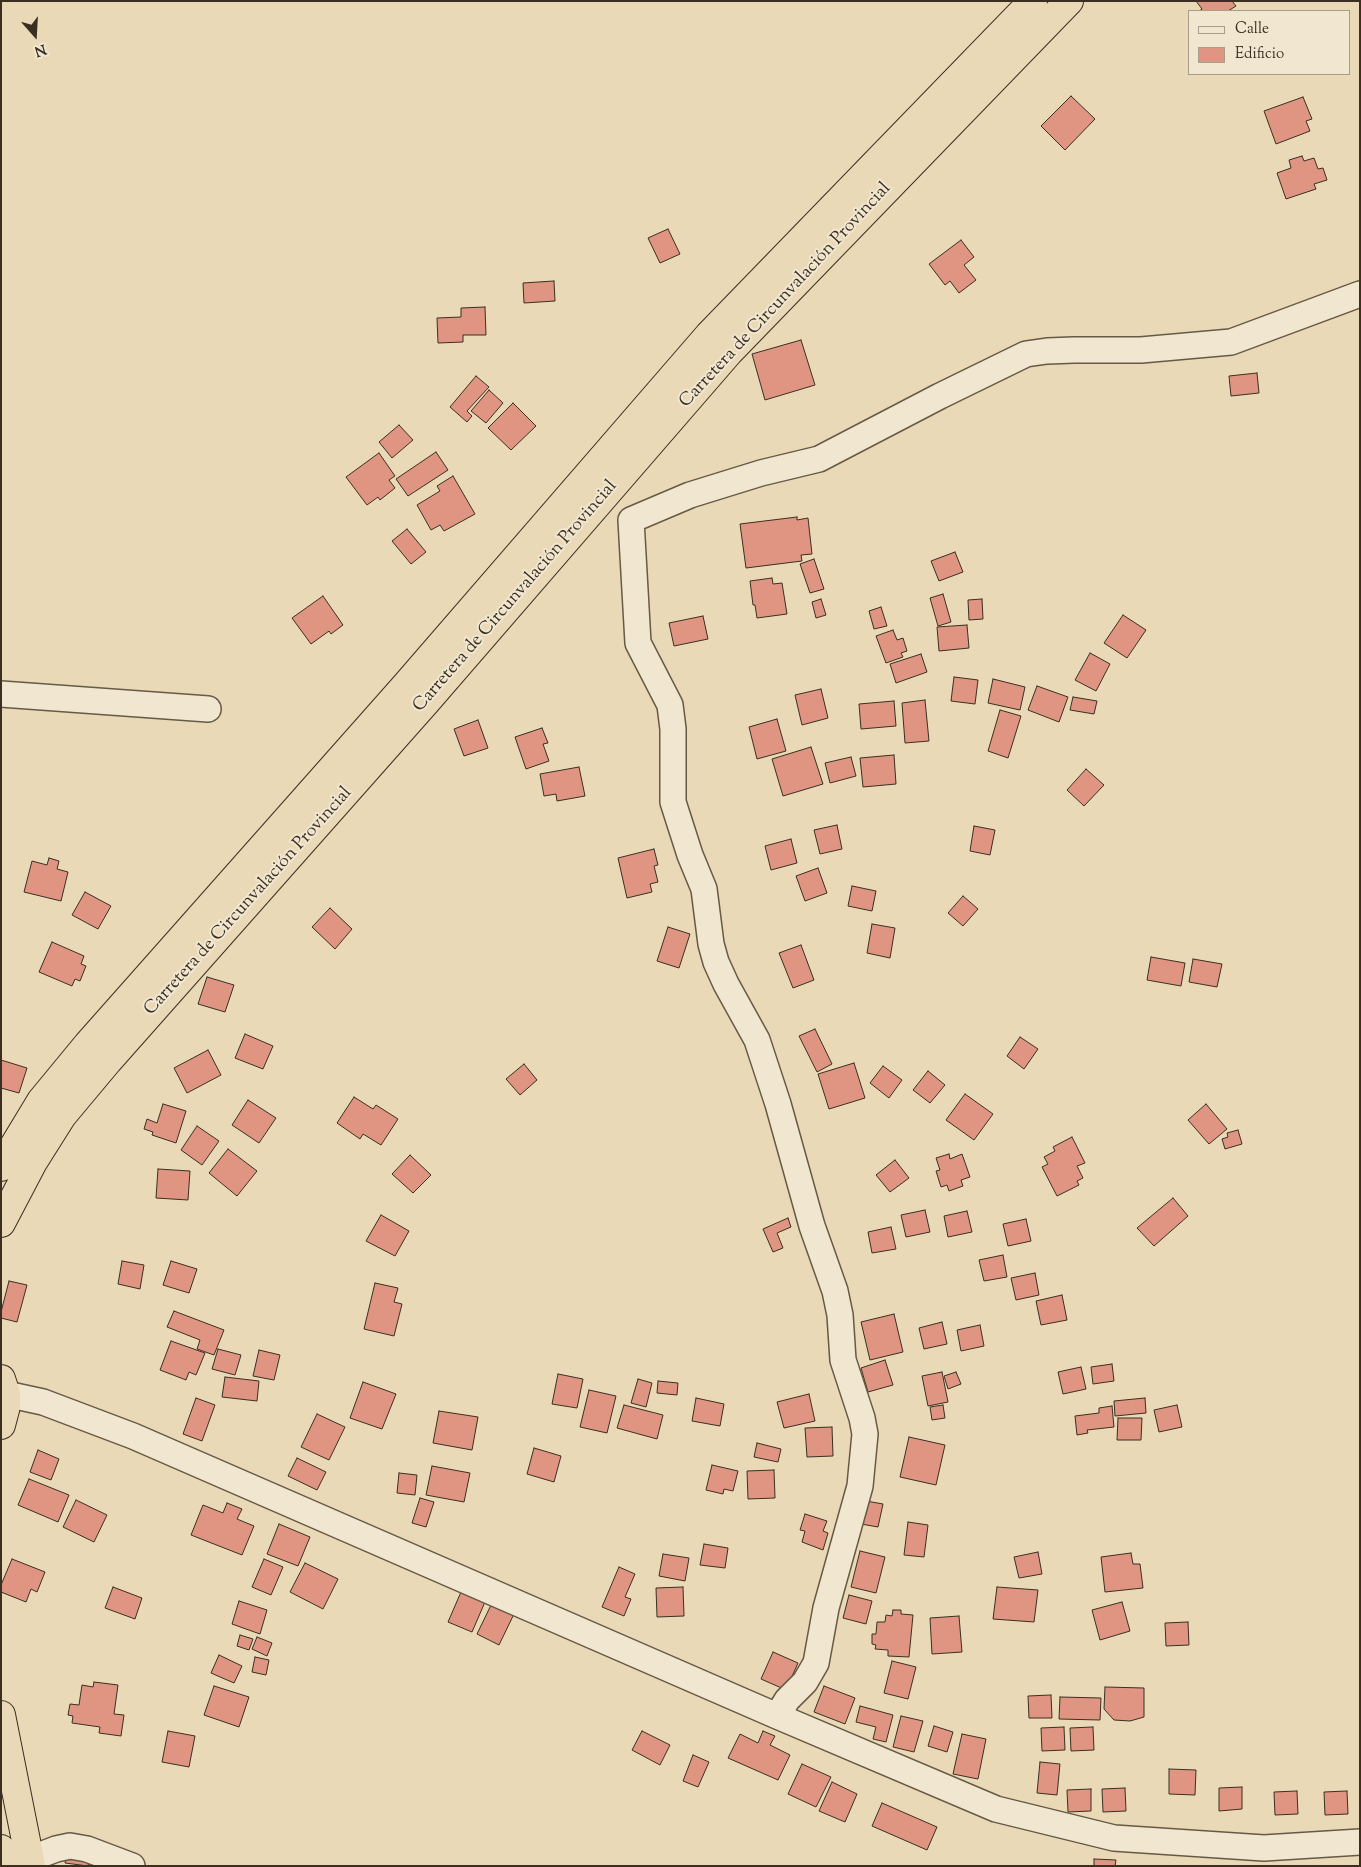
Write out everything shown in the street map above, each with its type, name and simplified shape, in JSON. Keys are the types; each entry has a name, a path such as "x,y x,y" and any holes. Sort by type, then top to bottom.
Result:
{"highway":[{"name":"Carretera de Circunvalación Provincial","path":"1,1167 41,1101 88,1044 387,707 710,335 1033,1"},
{"name":"Carretera de Circunvalación Provincial","path":"1,1223 33,1162 62,1116 108,1060 426,702 729,352 1068,1"},
{"path":"1,1426 6,1406 4,1387"},
{"path":"1,1715 22,1864"},
{"path":"1,1849 22,1864"}],"street":[{"path":"777,1716 787,1700 805,1682 816,1664 826,1608 860,1486 865,1434 862,1418 843,1360 837,1296 812,1226 778,1104 757,1040 716,962 711,944 704,889 690,855 673,802 673,729 670,706 638,643 631,520 690,495 819,459 1026,354 1074,350 1141,350 1231,342 1360,294"},
{"path":"1,694 208,709"},
{"path":"4,1387 133,1436 777,1716 996,1809 1189,1855 1360,1842"},
{"path":"22,1864 56,1849 70,1846 87,1849 132,1866"}],"building":[{"path":"1196,1 1232,1 1236,6 1230,10 1200,10 1202,9"},
{"path":"1071,96 1095,119 1065,150 1041,126"},
{"path":"1303,97 1312,119 1306,121 1310,131 1276,144 1264,111"},
{"path":"1302,156 1304,161 1314,158 1318,169 1323,168 1327,180 1314,184 1316,189 1286,199 1277,173 1291,168 1289,160"},
{"path":"668,229 680,254 660,263 648,238"},
{"path":"961,240 974,257 964,265 976,280 959,293 950,281 945,285 929,264"},
{"path":"554,281 555,301 524,303 523,283"},
{"path":"485,307 486,335 463,335 463,342 438,343 437,318 461,317 461,308"},
{"path":"801,340 815,385 765,400 752,354"},
{"path":"1257,373 1259,393 1231,396 1229,376"},
{"path":"476,376 489,387 467,411 472,416 467,422 450,407"},
{"path":"489,390 503,403 486,423 471,411"},
{"path":"513,403 536,426 511,450 488,428"},
{"path":"399,425 413,440 392,458 379,442"},
{"path":"436,452 448,470 408,496 396,479"},
{"path":"379,453 395,476 389,480 395,488 380,500 378,497 367,505 346,477"},
{"path":"453,476 475,514 444,531 440,525 431,530 417,505 440,491 437,486"},
{"path":"797,517 797,520 808,518 812,554 801,555 802,561 746,568 740,524"},
{"path":"407,529 426,552 411,564 392,541"},
{"path":"955,552 963,572 939,581 931,561"},
{"path":"814,559 824,589 810,593 800,564"},
{"path":"772,578 773,584 782,583 787,614 757,618 755,605 753,605 750,581"},
{"path":"943,594 951,622 938,626 930,598"},
{"path":"323,596 343,625 331,634 329,631 311,644 292,618"},
{"path":"821,599 826,615 816,618 812,602"},
{"path":"982,599 983,619 969,620 968,600"},
{"path":"881,607 887,626 874,629 869,611"},
{"path":"1123,615 1146,630 1127,658 1104,643"},
{"path":"703,616 708,639 674,646 669,623"},
{"path":"967,625 969,648 939,651 937,627"},
{"path":"893,630 897,640 903,638 907,651 901,653 903,657 886,663 876,636"},
{"path":"1090,653 1110,664 1096,691 1075,680"},
{"path":"921,654 927,672 896,683 890,664"},
{"path":"954,677 978,680 975,704 951,701"},
{"path":"993,679 1025,687 1020,710 988,703"},
{"path":"1037,686 1068,697 1059,722 1028,710"},
{"path":"821,689 828,718 802,725 795,695"},
{"path":"1073,697 1097,701 1094,714 1070,710"},
{"path":"925,700 929,741 905,743 902,703"},
{"path":"894,701 896,726 861,729 859,704"},
{"path":"1000,710 1021,716 1008,758 988,751"},
{"path":"777,719 786,751 757,759 749,727"},
{"path":"478,720 488,748 464,756 454,729"},
{"path":"542,728 548,743 543,744 549,761 526,769 515,737"},
{"path":"811,747 823,784 783,796 772,759"},
{"path":"894,755 896,784 863,787 860,758"},
{"path":"851,757 856,776 830,783 825,763"},
{"path":"579,767 585,796 557,801 556,794 544,796 540,774"},
{"path":"1086,769 1104,785 1084,806 1067,790"},
{"path":"837,825 842,849 820,854 814,830"},
{"path":"974,826 995,830 990,855 970,851"},
{"path":"791,839 797,863 771,870 765,846"},
{"path":"654,849 658,865 654,866 658,882 650,884 652,892 627,898 618,858"},
{"path":"49,858 59,861 57,869 68,872 61,901 24,892 32,861 47,865"},
{"path":"818,868 827,893 805,901 796,876"},
{"path":"852,886 876,891 872,911 848,906"},
{"path":"85,892 111,906 98,929 72,915"},
{"path":"963,896 978,909 963,926 948,913"},
{"path":"330,908 352,929 335,949 312,927"},
{"path":"872,924 895,928 890,958 867,953"},
{"path":"668,927 690,934 679,968 657,961"},
{"path":"52,942 84,956 81,964 86,966 80,981 75,979 72,986 39,972"},
{"path":"801,945 814,980 793,988 779,953"},
{"path":"1151,957 1185,963 1181,986 1147,980"},
{"path":"1193,959 1222,964 1217,987 1189,982"},
{"path":"207,977 234,985 225,1012 198,1004"},
{"path":"815,1029 832,1064 817,1072 799,1036"},
{"path":"245,1034 273,1046 263,1069 235,1058"},
{"path":"1020,1037 1038,1049 1024,1069 1007,1056"},
{"path":"208,1050 221,1075 187,1093 174,1068"},
{"path":"1,1060 27,1068 19,1093 1,1088"},
{"path":"854,1063 865,1098 829,1109 818,1074"},
{"path":"524,1064 537,1080 520,1095 506,1079"},
{"path":"883,1066 902,1080 889,1098 870,1083"},
{"path":"928,1071 945,1085 930,1103 913,1090"},
{"path":"965,1094 993,1114 974,1140 946,1120"},
{"path":"354,1097 373,1109 376,1105 398,1119 381,1145 363,1134 360,1139 337,1123"},
{"path":"248,1100 276,1118 259,1143 232,1125"},
{"path":"163,1104 186,1111 176,1143 152,1135 153,1132 144,1129 147,1119 157,1123"},
{"path":"1206,1104 1227,1129 1209,1144 1188,1120"},
{"path":"197,1126 219,1141 202,1165 181,1150"},
{"path":"1238,1130 1242,1144 1225,1149 1222,1139 1228,1137 1227,1133"},
{"path":"1072,1137 1085,1163 1077,1166 1083,1178 1077,1181 1079,1185 1057,1196 1042,1167 1048,1164 1044,1157 1055,1151 1053,1147"},
{"path":"228,1149 257,1171 237,1196 209,1173"},
{"path":"949,1154 950,1159 962,1154 970,1177 961,1180 963,1186 949,1191 947,1185 941,1187 936,1171 940,1170 936,1158"},
{"path":"410,1155 431,1175 413,1193 392,1174"},
{"path":"895,1160 909,1178 890,1192 876,1175"},
{"path":"158,1169 190,1171 188,1200 156,1198"},
{"path":"1173,1198 1188,1216 1154,1246 1137,1228"},
{"path":"925,1210 930,1232 906,1237 901,1215"},
{"path":"967,1211 972,1232 948,1237 944,1216"},
{"path":"381,1215 409,1231 395,1256 366,1241"},
{"path":"788,1218 791,1227 777,1233 783,1248 773,1252 763,1229"},
{"path":"1026,1219 1031,1241 1008,1246 1003,1224"},
{"path":"891,1227 896,1249 872,1253 868,1232"},
{"path":"1003,1255 1007,1277 984,1281 979,1260"},
{"path":"122,1261 144,1265 140,1289 118,1284"},
{"path":"171,1261 197,1269 189,1293 163,1285"},
{"path":"1035,1273 1039,1295 1016,1300 1011,1278"},
{"path":"9,1281 27,1285 17,1322 1,1318"},
{"path":"375,1283 398,1288 394,1302 402,1304 394,1336 364,1329"},
{"path":"1062,1295 1067,1320 1041,1325 1036,1301"},
{"path":"174,1311 224,1330 214,1355 197,1349 200,1340 167,1327"},
{"path":"894,1314 903,1352 870,1360 861,1322"},
{"path":"942,1322 947,1344 924,1349 919,1328"},
{"path":"980,1325 984,1346 961,1351 957,1330"},
{"path":"171,1341 205,1353 196,1375 189,1372 186,1380 160,1370"},
{"path":"218,1349 241,1355 235,1375 212,1369"},
{"path":"259,1350 280,1355 274,1380 253,1376"},
{"path":"885,1360 893,1385 868,1392 861,1368"},
{"path":"1112,1364 1114,1381 1093,1384 1091,1367"},
{"path":"1081,1367 1086,1389 1063,1394 1058,1372"},
{"path":"942,1372 948,1402 928,1406 922,1376"},
{"path":"956,1372 961,1384 948,1389 944,1376"},
{"path":"558,1374 583,1379 577,1408 552,1404"},
{"path":"225,1377 259,1381 257,1401 222,1397"},
{"path":"638,1379 652,1383 646,1407 631,1403"},
{"path":"658,1381 678,1383 677,1395 657,1393"},
{"path":"363,1382 396,1394 382,1429 350,1418"},
{"path":"589,1390 616,1396 607,1433 580,1427"},
{"path":"809,1394 815,1421 784,1428 777,1402"},
{"path":"196,1398 215,1405 202,1441 183,1434"},
{"path":"696,1398 724,1404 720,1426 692,1421"},
{"path":"1145,1398 1146,1413 1115,1416 1114,1401"},
{"path":"624,1405 663,1415 657,1439 617,1428"},
{"path":"943,1405 945,1418 932,1420 930,1407"},
{"path":"1177,1405 1182,1427 1159,1432 1154,1410"},
{"path":"1112,1406 1114,1427 1087,1430 1088,1433 1077,1435 1075,1416 1099,1413 1099,1408"},
{"path":"439,1411 478,1417 472,1450 433,1443"},
{"path":"317,1414 345,1427 329,1460 301,1447"},
{"path":"1118,1418 1142,1418 1141,1440 1117,1440"},
{"path":"832,1427 833,1456 807,1457 805,1428"},
{"path":"909,1437 945,1445 936,1485 900,1477"},
{"path":"757,1443 781,1449 778,1462 754,1457"},
{"path":"534,1448 561,1456 554,1482 527,1474"},
{"path":"38,1450 59,1459 51,1480 30,1472"},
{"path":"297,1458 326,1472 317,1490 288,1476"},
{"path":"712,1465 738,1471 733,1491 724,1489 723,1494 706,1490"},
{"path":"432,1466 470,1473 464,1502 426,1495"},
{"path":"774,1470 775,1498 748,1499 747,1471"},
{"path":"399,1473 417,1475 415,1495 397,1493"},
{"path":"29,1479 69,1495 58,1522 18,1505"},
{"path":"420,1498 434,1502 426,1527 412,1523"},
{"path":"76,1500 107,1515 94,1542 63,1527"},
{"path":"866,1501 883,1504 878,1527 861,1524"},
{"path":"227,1503 242,1509 237,1519 254,1526 242,1555 191,1535 203,1505 223,1513"},
{"path":"805,1514 827,1521 823,1531 828,1533 823,1550 802,1542 805,1531 800,1530"},
{"path":"908,1522 928,1525 924,1557 904,1555"},
{"path":"279,1524 310,1537 298,1566 267,1554"},
{"path":"704,1544 728,1548 725,1568 700,1565"},
{"path":"860,1551 885,1557 876,1593 851,1587"},
{"path":"1038,1552 1042,1574 1019,1578 1014,1557"},
{"path":"1131,1553 1133,1564 1140,1564 1143,1588 1105,1592 1101,1557"},
{"path":"663,1554 689,1558 685,1581 659,1576"},
{"path":"12,1559 45,1572 37,1592 31,1589 26,1602 1,1592 1,1585"},
{"path":"264,1559 283,1567 271,1595 252,1587"},
{"path":"305,1563 338,1579 323,1609 290,1592"},
{"path":"619,1567 635,1574 625,1597 631,1599 624,1616 602,1607"},
{"path":"113,1587 142,1598 135,1619 105,1608"},
{"path":"683,1587 684,1616 657,1617 656,1588"},
{"path":"997,1587 1038,1590 1034,1622 993,1619"},
{"path":"461,1592 485,1602 472,1632 448,1622"},
{"path":"849,1595 872,1601 866,1624 843,1618"},
{"path":"239,1601 267,1610 260,1634 232,1624"},
{"path":"1122,1602 1130,1631 1100,1640 1092,1610"},
{"path":"492,1603 514,1614 499,1645 477,1634"},
{"path":"893,1610 901,1610 901,1614 913,1615 909,1657 888,1656 888,1650 875,1649 876,1645 872,1644 872,1634 876,1634 877,1622 885,1622 886,1615 892,1616"},
{"path":"959,1616 962,1652 932,1654 930,1618"},
{"path":"1188,1622 1189,1645 1166,1646 1165,1623"},
{"path":"240,1635 253,1639 249,1650 237,1646"},
{"path":"257,1637 272,1643 267,1656 252,1649"},
{"path":"773,1652 798,1663 786,1690 761,1679"},
{"path":"219,1655 242,1666 234,1683 211,1673"},
{"path":"255,1657 269,1660 266,1675 252,1672"},
{"path":"892,1661 916,1667 908,1699 884,1693"},
{"path":"94,1682 118,1685 114,1714 124,1715 121,1736 99,1733 100,1727 72,1723 73,1716 68,1715 70,1704 79,1705 82,1685 93,1687"},
{"path":"214,1686 249,1697 239,1727 204,1715"},
{"path":"824,1686 855,1698 845,1724 814,1712"},
{"path":"1105,1687 1144,1688 1144,1717 1130,1721 1114,1720 1104,1709"},
{"path":"1051,1695 1052,1718 1029,1718 1028,1696"},
{"path":"1060,1697 1101,1698 1100,1720 1059,1719"},
{"path":"860,1706 893,1715 886,1742 873,1739 876,1727 856,1722"},
{"path":"901,1716 923,1721 914,1752 893,1747"},
{"path":"934,1726 953,1732 947,1752 928,1746"},
{"path":"1064,1727 1065,1750 1042,1751 1041,1728"},
{"path":"1093,1727 1094,1750 1071,1751 1070,1728"},
{"path":"168,1731 195,1736 189,1767 162,1762"},
{"path":"642,1731 670,1745 660,1765 632,1750"},
{"path":"763,1731 775,1736 770,1745 790,1755 778,1780 728,1758 740,1734 758,1743"},
{"path":"962,1734 986,1739 978,1779 953,1774"},
{"path":"693,1755 709,1762 698,1787 683,1781"},
{"path":"1040,1762 1060,1764 1057,1795 1037,1793"},
{"path":"802,1764 831,1777 816,1807 788,1794"},
{"path":"1169,1769 1196,1770 1195,1795 1169,1794"},
{"path":"832,1782 857,1794 845,1822 819,1811"},
{"path":"1242,1787 1242,1809 1219,1811 1219,1788"},
{"path":"1125,1788 1126,1811 1103,1812 1102,1789"},
{"path":"1091,1789 1091,1811 1068,1812 1067,1790"},
{"path":"1297,1791 1298,1814 1275,1815 1274,1792"},
{"path":"1347,1791 1348,1814 1325,1815 1324,1792"},
{"path":"882,1803 937,1827 927,1850 872,1826"},
{"path":"67,1852 90,1856 88,1866 65,1863"},
{"path":"1094,1859 1116,1860 1115,1866 1094,1866"}]}
